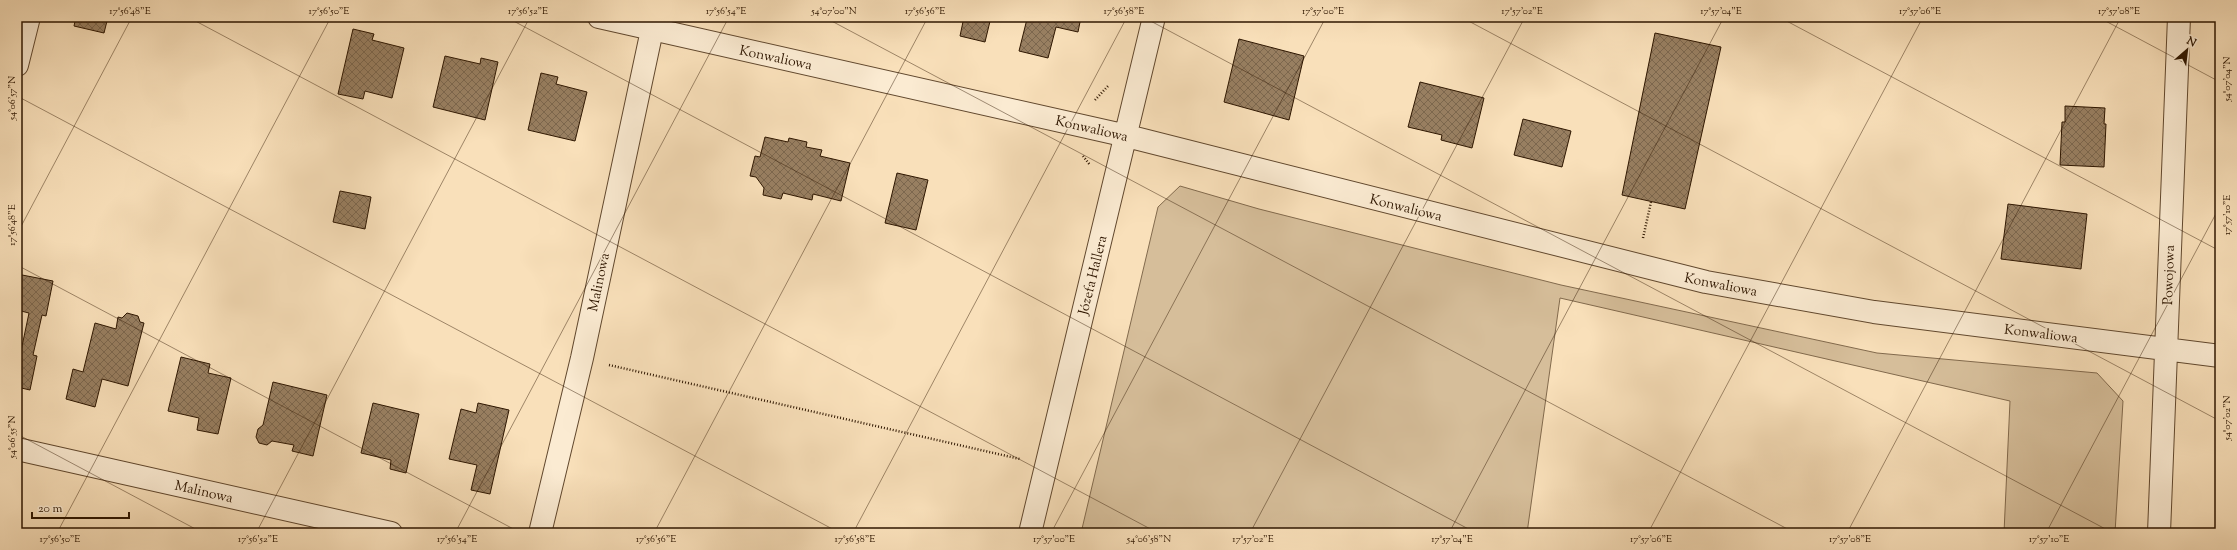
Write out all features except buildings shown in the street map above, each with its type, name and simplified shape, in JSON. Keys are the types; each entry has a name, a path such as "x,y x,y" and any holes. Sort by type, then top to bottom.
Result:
{"street":[{"path":"17,65 29,17"},
{"name":"Konwaliowa","path":"599,17 1127,136 1636,266 1706,282 1874,312 2220,356"},
{"name":"Józefa Hallera","path":"1030,533 1127,136 1154,17"},
{"name":"Powojowa","path":"2159,533 2179,17"},
{"name":"Malinowa","path":"540,533 582,358 652,30"},
{"name":"Malinowa","path":"17,449 391,533"}],"path":[{"path":"1636,266 1651,202"},
{"path":"582,358 1046,466"}],"shaded area":[{"path":"1180,186 1259,209 1561,285 1877,353 2097,373 2123,401 2115,533 2004,533 2010,401 1560,298 1527,533 1081,533 1158,207"}]}
